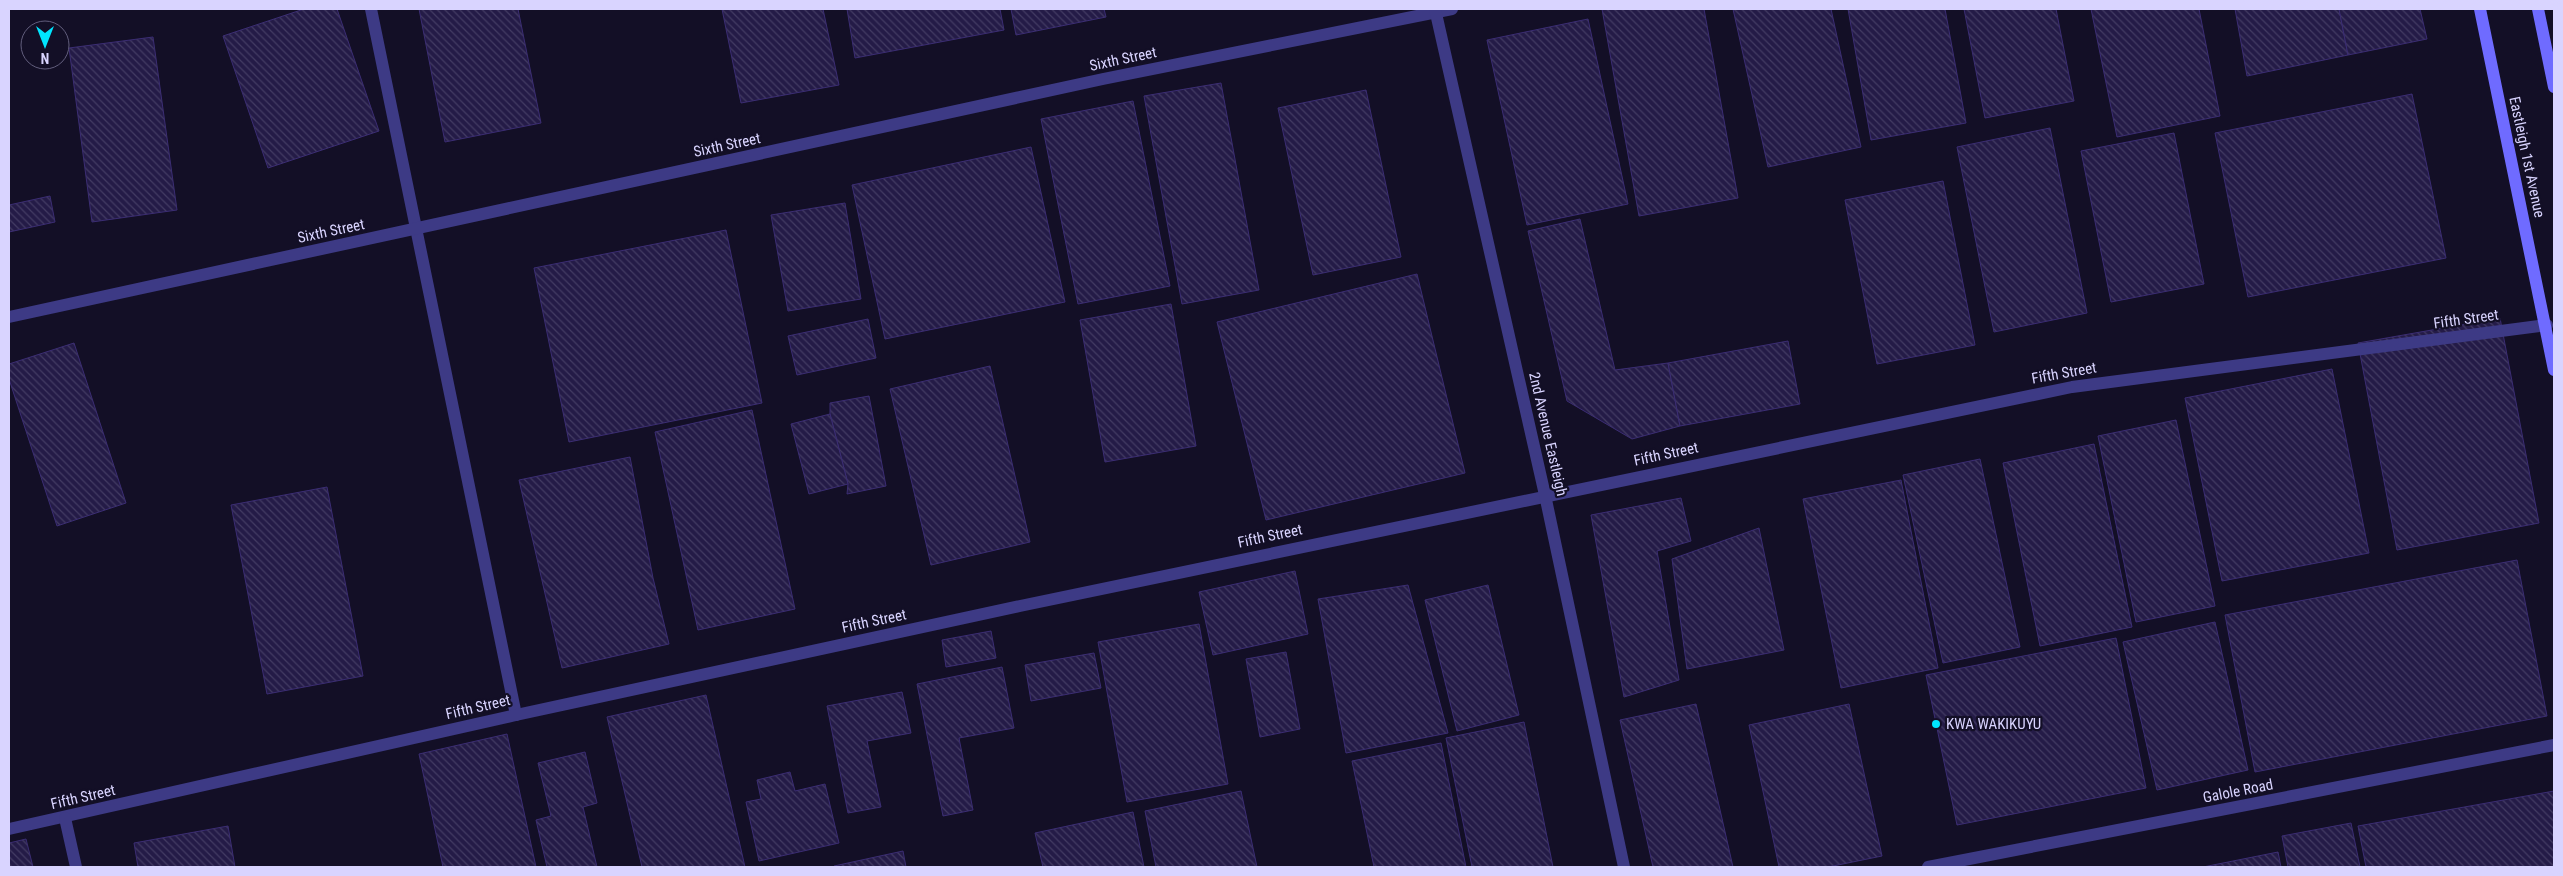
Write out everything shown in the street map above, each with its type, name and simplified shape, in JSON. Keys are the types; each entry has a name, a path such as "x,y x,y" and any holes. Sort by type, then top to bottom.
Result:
{"main road":[{"name":"Eastleigh 1st Avenue","path":"2480,9 2547,325 2554,370"},
{"path":"2538,9 2554,87"}],"street":[{"path":"371,9 516,715"},
{"name":"Sixth Street","path":"9,317 1083,83 1436,10 1452,9"},
{"name":"2nd Avenue Eastleigh","path":"1436,10 1545,495 1624,867"},
{"name":"Fifth Street","path":"9,829 65,818 516,715 1545,495 2072,387 2547,325"},
{"name":"Galole Road","path":"1928,867 2554,745"},
{"path":"65,818 76,867"}],"building":[{"path":"304,9 337,9 379,131 268,168 223,36"},
{"path":"419,9 518,9 541,123 445,142"},
{"path":"722,9 823,9 839,85 741,103"},
{"path":"847,9 1000,9 1004,30 855,58"},
{"path":"1011,9 1104,9 1106,17 1016,35"},
{"path":"1602,9 1704,9 1738,198 1639,216"},
{"path":"1733,9 1831,9 1861,147 1768,167"},
{"path":"1848,9 1945,9 1966,123 1871,140"},
{"path":"1964,9 2056,9 2074,101 1985,118"},
{"path":"2091,9 2199,9 2220,116 2117,137"},
{"path":"2235,9 2339,9 2348,55 2247,76"},
{"path":"2339,9 2420,9 2427,39 2348,55"},
{"path":"1588,19 1628,204 1527,225 1487,40"},
{"path":"153,37 177,210 92,222 70,48"},
{"path":"1221,83 1259,290 1182,304 1144,96"},
{"path":"1366,90 1401,257 1313,275 1278,108"},
{"path":"2412,94 2446,258 2248,297 2215,133"},
{"path":"1133,101 1170,286 1078,304 1041,119"},
{"path":"2050,128 2087,313 1994,332 1957,147"},
{"path":"2174,133 2204,284 2111,302 2081,151"},
{"path":"1031,147 1065,302 885,339 852,185"},
{"path":"1943,181 1975,345 1877,364 1845,200"},
{"path":"50,196 55,222 9,232 9,205"},
{"path":"845,203 861,299 788,311 771,215"},
{"path":"1580,219 1615,370 1668,363 1680,426 1632,439 1567,401 1528,231"},
{"path":"726,230 762,403 569,442 534,268"},
{"path":"1417,274 1465,473 1266,520 1217,322"},
{"path":"1171,304 1196,446 1105,462 1080,320"},
{"path":"2500,318 2539,523 2397,550 2358,343"},
{"path":"868,319 876,358 797,375 788,336"},
{"path":"1788,341 1800,404 1680,426 1668,363"},
{"path":"74,343 126,503 57,526 9,379 9,364"},
{"path":"990,366 1030,542 931,565 890,389"},
{"path":"2332,369 2369,553 2222,581 2185,398"},
{"path":"869,396 886,486 847,494 848,484 830,414 830,403"},
{"path":"752,410 795,609 698,630 655,432"},
{"path":"830,414 848,484 809,494 791,424"},
{"path":"2176,420 2215,606 2136,622 2098,436"},
{"path":"2094,444 2132,627 2040,646 2003,463"},
{"path":"630,457 653,578 669,644 562,668 519,480"},
{"path":"1980,459 2020,647 1943,663 1903,475"},
{"path":"1901,480 1938,668 1841,688 1803,499"},
{"path":"327,487 363,676 267,694 231,505"},
{"path":"1681,498 1691,541 1657,551 1679,680 1624,697 1591,515"},
{"path":"1759,528 1784,650 1687,669 1672,559"},
{"path":"2517,560 2547,716 2255,772 2225,615"},
{"path":"1295,571 1308,634 1213,655 1199,592"},
{"path":"1408,585 1448,733 1346,753 1318,599"},
{"path":"1488,585 1519,715 1457,731 1425,600"},
{"path":"2215,622 2248,770 2157,790 2123,642"},
{"path":"1199,624 1228,784 1127,802 1098,642"},
{"path":"991,631 996,658 946,667 942,640"},
{"path":"2116,638 2146,788 1957,825 1926,675"},
{"path":"1286,652 1300,729 1260,737 1246,659"},
{"path":"1094,653 1101,688 1031,701 1025,665"},
{"path":"1002,667 1014,728 959,738 973,810 943,816 917,684"},
{"path":"902,692 911,733 867,741 881,807 848,813 827,706"},
{"path":"706,695 745,867 642,867 607,717"},
{"path":"1696,704 1733,867 1653,867 1620,720"},
{"path":"1849,704 1882,856 1828,867 1779,867 1749,725"},
{"path":"1524,722 1553,867 1472,867 1446,738"},
{"path":"507,734 536,867 443,867 419,754"},
{"path":"1441,743 1466,867 1374,867 1352,761"},
{"path":"585,752 597,803 583,807 597,867 547,867 536,820 551,816 538,763"},
{"path":"790,772 795,791 825,784 839,843 759,861 746,802 761,799 757,780"},
{"path":"1241,791 1257,867 1156,867 1145,811"},
{"path":"2554,791 2554,867 2366,867 2358,826"},
{"path":"1133,812 1144,867 1043,867 1035,833"},
{"path":"2351,823 2360,867 2288,867 2282,836"},
{"path":"228,826 235,867 138,867 134,843"},
{"path":"26,839 33,867 9,867 9,843"},
{"path":"903,851 906,867 834,866"},
{"path":"2278,852 2281,867 2203,867"}],"place":[{"name":"KWA WAKIKUYU","path":"1936,724"}]}
